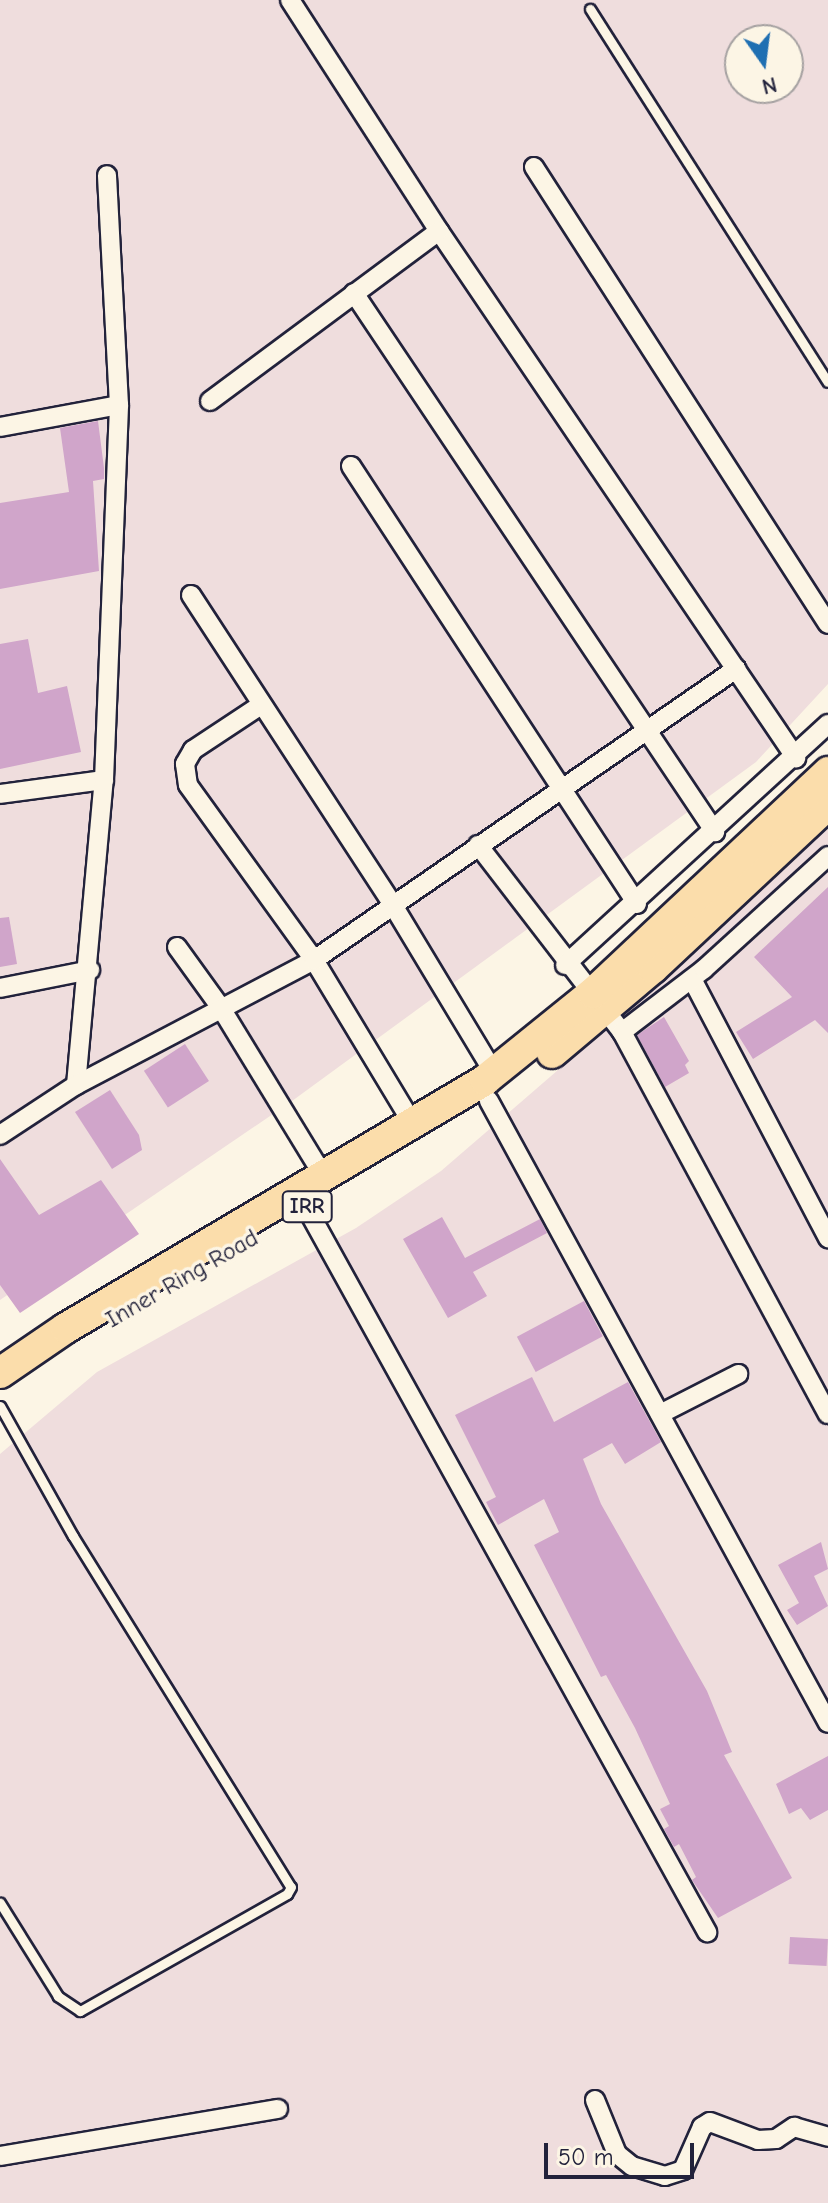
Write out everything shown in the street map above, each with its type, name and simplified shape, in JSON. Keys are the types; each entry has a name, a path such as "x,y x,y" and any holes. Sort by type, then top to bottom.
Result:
{"main road":[{"name":"IRR","path":"607,1012 828,772"},
{"name":"IRR","path":"607,1012 828,804"},
{"name":"Inner Ring Road","path":"0,1394 87,1335 306,1207 607,1012"},
{"name":"Inner Ring Road","path":"0,1373 66,1328 413,1124 492,1087"}],"street":[{"path":"290,0 439,231 796,758"},
{"path":"534,167 828,624"},
{"path":"76,1085 90,970 104,780 119,405 107,175"},
{"path":"210,401 439,231"},
{"path":"354,293 715,832"},
{"path":"0,427 119,405"},
{"path":"351,466 637,904"},
{"path":"191,595 391,902 492,1087 660,1414 828,1723"},
{"path":"0,1135 76,1085 314,960 391,902 563,790 736,669"},
{"path":"261,705 193,750 185,764 188,785 314,960 413,1124"},
{"path":"565,965 637,904 796,758 828,724"},
{"path":"0,794 104,780"},
{"path":"478,845 565,965 607,1012 828,1414"},
{"path":"607,1012 692,979 828,856"},
{"path":"177,947 221,1008 324,1177"},
{"path":"0,988 90,970"},
{"path":"692,979 828,1238"},
{"path":"306,1207 707,1932"},
{"path":"660,1414 738,1374"},
{"path":"595,2100 617,2154 632,2166 665,2176 683,2170 702,2127 710,2122 758,2140 776,2139 794,2127 828,2137"},
{"path":"0,2156 278,2109"}],"lane":[{"path":"590,9 828,382"},
{"path":"0,1406 73,1536 291,1887 287,1894 80,2011 58,1996 0,1903"}],"shaded area":[{"path":"0,0 828,0 828,684 756,762 292,1101 0,1300"},
{"path":"828,825 828,2203 0,2203 0,1454 97,1372 356,1228 441,1171 705,943"}],"building":[{"path":"98,421 104,468 104,479 93,481 99,571 0,589 0,503 69,492 60,428"},
{"path":"28,639 38,693 67,686 81,752 0,769 0,644"},
{"path":"828,887 828,1033 815,1020 753,1059 736,1032 792,997 754,957"},
{"path":"9,917 17,964 0,967 0,918"},
{"path":"664,1017 689,1061 685,1065 689,1073 665,1087 637,1035"},
{"path":"185,1044 209,1081 168,1108 144,1071"},
{"path":"110,1090 139,1135 142,1150 112,1169 75,1112"},
{"path":"0,1159 39,1215 101,1180 139,1234 20,1313 0,1285"},
{"path":"442,1217 465,1258 540,1219 547,1233 473,1272 487,1296 448,1318 403,1239"},
{"path":"584,1301 603,1336 536,1372 517,1337"},
{"path":"532,1377 554,1422 628,1382 661,1442 625,1464 612,1443 583,1459 601,1504 707,1691 732,1752 724,1755 792,1878 718,1918 692,1880 696,1877 679,1844 674,1847 664,1829 669,1826 660,1809 670,1804 635,1728 606,1675 601,1677 534,1545 559,1532 544,1499 498,1525 486,1502 496,1497 455,1415"},
{"path":"821,1542 828,1569 814,1576 828,1606 797,1625 787,1610 799,1603 778,1565"},
{"path":"828,1756 828,1810 810,1820 801,1808 789,1814 776,1784"},
{"path":"790,1937 828,1939 827,1966 789,1964"}]}
